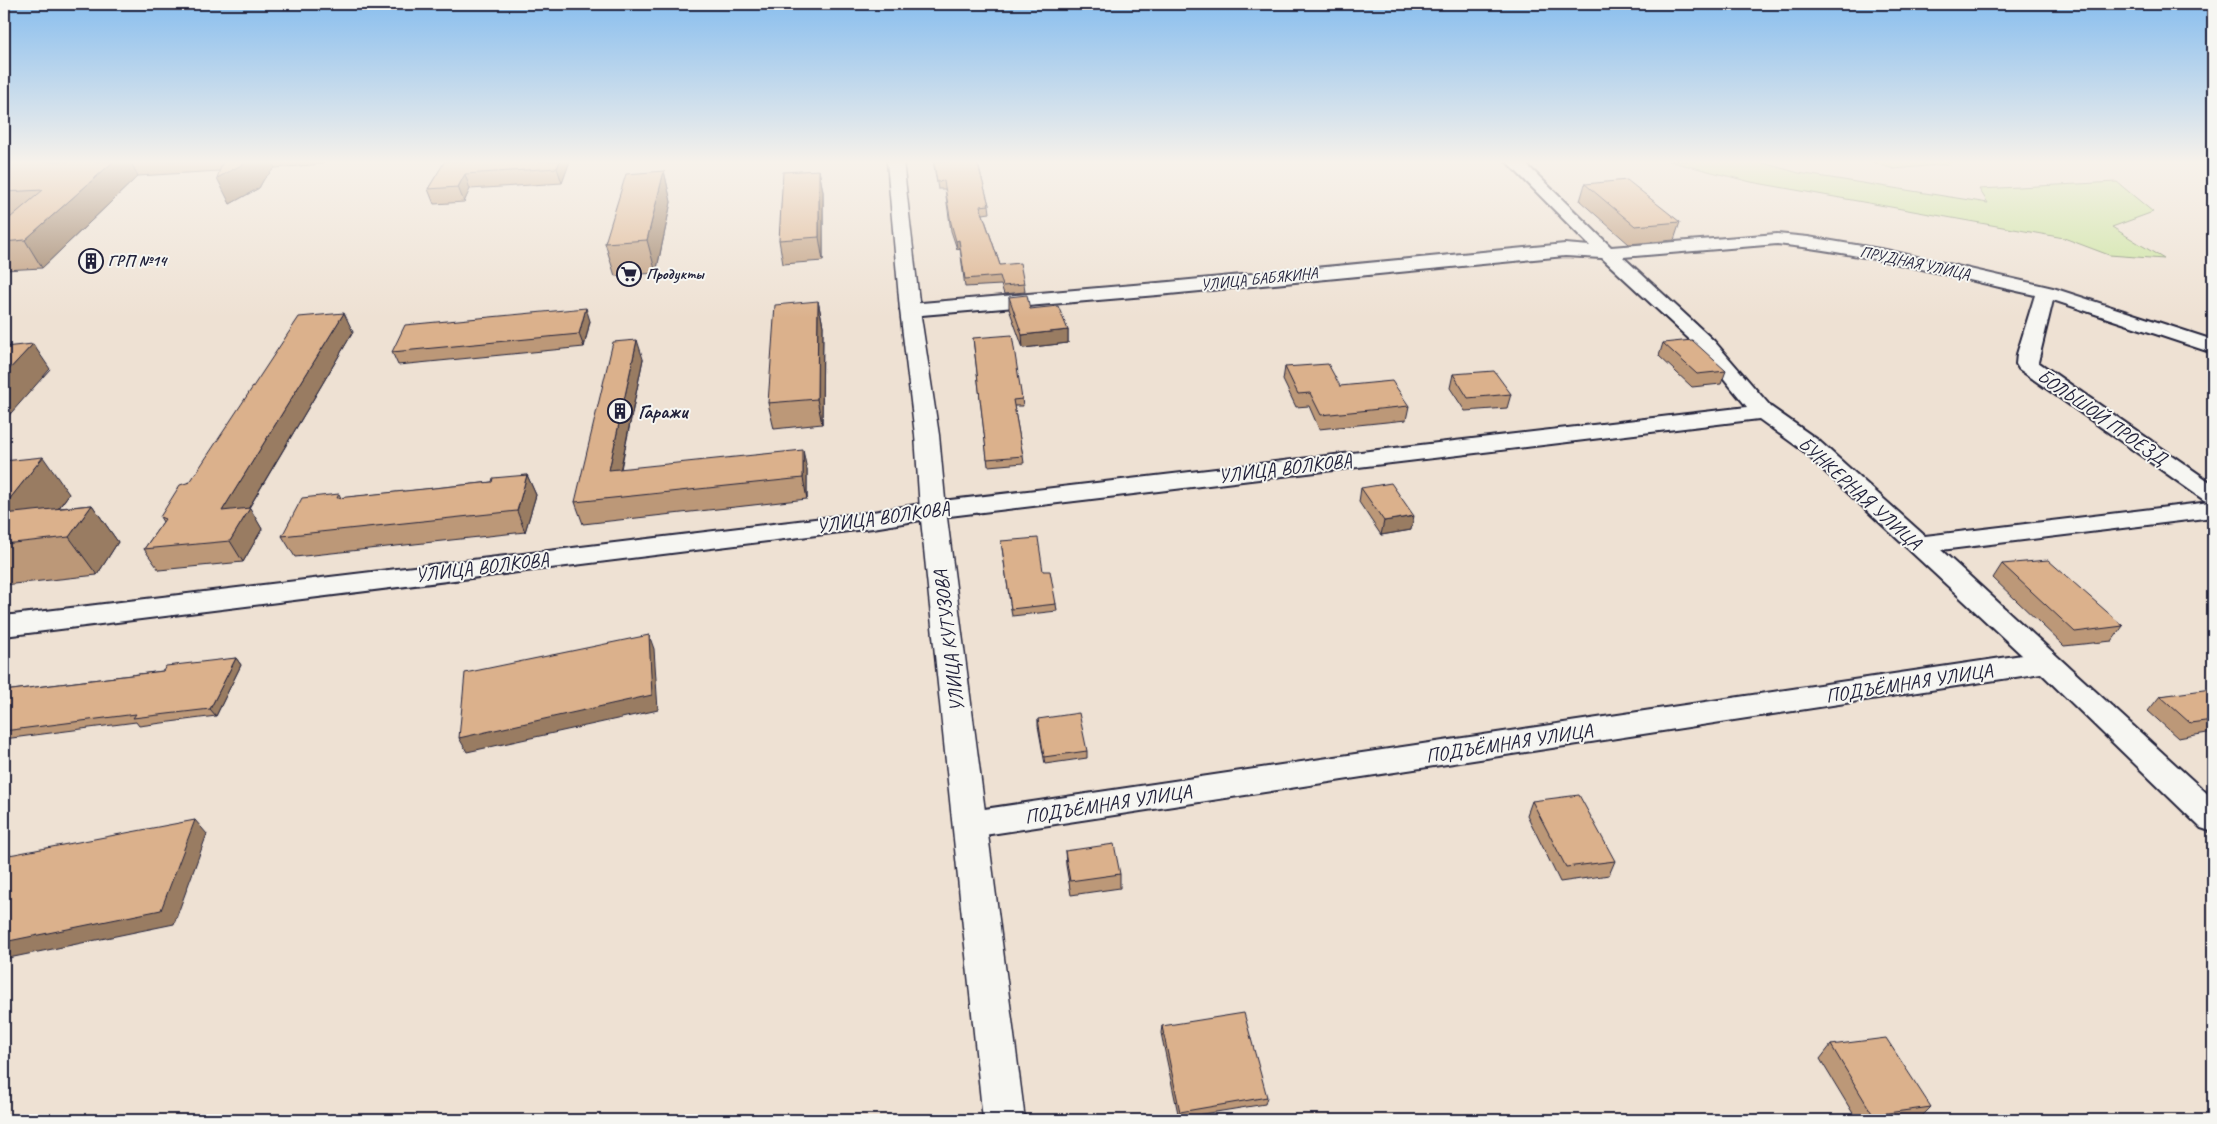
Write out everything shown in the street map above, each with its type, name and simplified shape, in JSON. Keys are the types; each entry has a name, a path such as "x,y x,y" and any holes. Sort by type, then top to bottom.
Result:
{"main road":[{"name":"УЛИЦА КУТУЗОВА","path":"900,213 1004,1120"}],"street":[{"name":"БУНКЕРНАЯ УЛИЦА","path":"1567,213 1707,345 1763,412 1810,445 2047,662 2213,819"},
{"name":"ПРУДНАЯ УЛИЦА","path":"1607,253 1778,239 1886,256 2046,292 2213,347"},
{"name":"УЛИЦА БАБЯКИНА","path":"910,310 1168,288 1565,250 1607,253"},
{"name":"БОЛЬШОЙ ПРОЕЗД","path":"2046,292 2028,354 2027,364 2213,496"},
{"name":"УЛИЦА ВОЛКОВА","path":"4,626 873,520 933,510 1763,412"},
{"path":"1917,545 2213,509"},
{"name":"ПОДЪЁМНАЯ УЛИЦА","path":"971,824 2047,662"}],"green space":[{"path":"1927,213 2149,213 2112,227 2164,259 2109,255 2064,238"}],"building":[{"path":"15,213 55,213 25,240 4,242 4,223"},
{"path":"614,213 654,213 647,240 605,243"},
{"path":"781,213 819,213 819,237 779,240"},
{"path":"949,213 983,213 1000,265 1020,263 1024,284 1003,286 1000,276 965,279 959,240 956,241"},
{"path":"1620,213 1669,213 1680,222 1635,226"},
{"path":"1027,295 1030,309 1058,306 1068,330 1022,335 1009,297"},
{"path":"818,301 817,399 768,403 775,305"},
{"path":"586,308 579,334 392,352 405,325"},
{"path":"344,313 222,511 250,508 230,541 144,549 165,519 160,517 180,485 190,482 299,317"},
{"path":"1012,335 1022,399 1013,400 1023,456 987,459 973,338"},
{"path":"637,340 609,470 803,450 803,478 575,502 613,342"},
{"path":"1692,340 1726,371 1697,374 1663,343"},
{"path":"33,344 4,375 4,347"},
{"path":"1328,364 1340,386 1392,381 1409,406 1321,415 1310,393 1298,394 1285,367"},
{"path":"1494,371 1511,394 1468,398 1453,374"},
{"path":"43,457 4,506 4,461"},
{"path":"527,475 517,511 282,536 302,498 339,494 337,498 492,482 493,478"},
{"path":"1391,483 1414,516 1384,521 1361,488"},
{"path":"92,505 69,537 4,544 4,514"},
{"path":"1038,538 1043,571 1050,571 1056,604 1011,609 1001,541"},
{"path":"2048,560 2123,626 2075,632 2002,564"},
{"path":"649,635 652,695 459,738 465,673"},
{"path":"236,658 210,709 133,718 136,714 4,731 4,691 163,671 166,666"},
{"path":"2211,689 2213,691 2213,720 2190,723 2160,696"},
{"path":"1079,713 1087,751 1044,757 1038,719"},
{"path":"1579,795 1615,861 1566,867 1532,801"},
{"path":"195,820 161,910 4,942 4,856"},
{"path":"1114,844 1120,874 1070,881 1065,851"},
{"path":"1244,1013 1267,1097 1180,1112 1162,1026"},
{"path":"1886,1038 1931,1107 1873,1115 1831,1045"}],"place":[{"name":"ГРП №14","path":"91,261"},
{"name":"Продукты","path":"629,274"},
{"name":"Гаражи","path":"620,411"}]}
